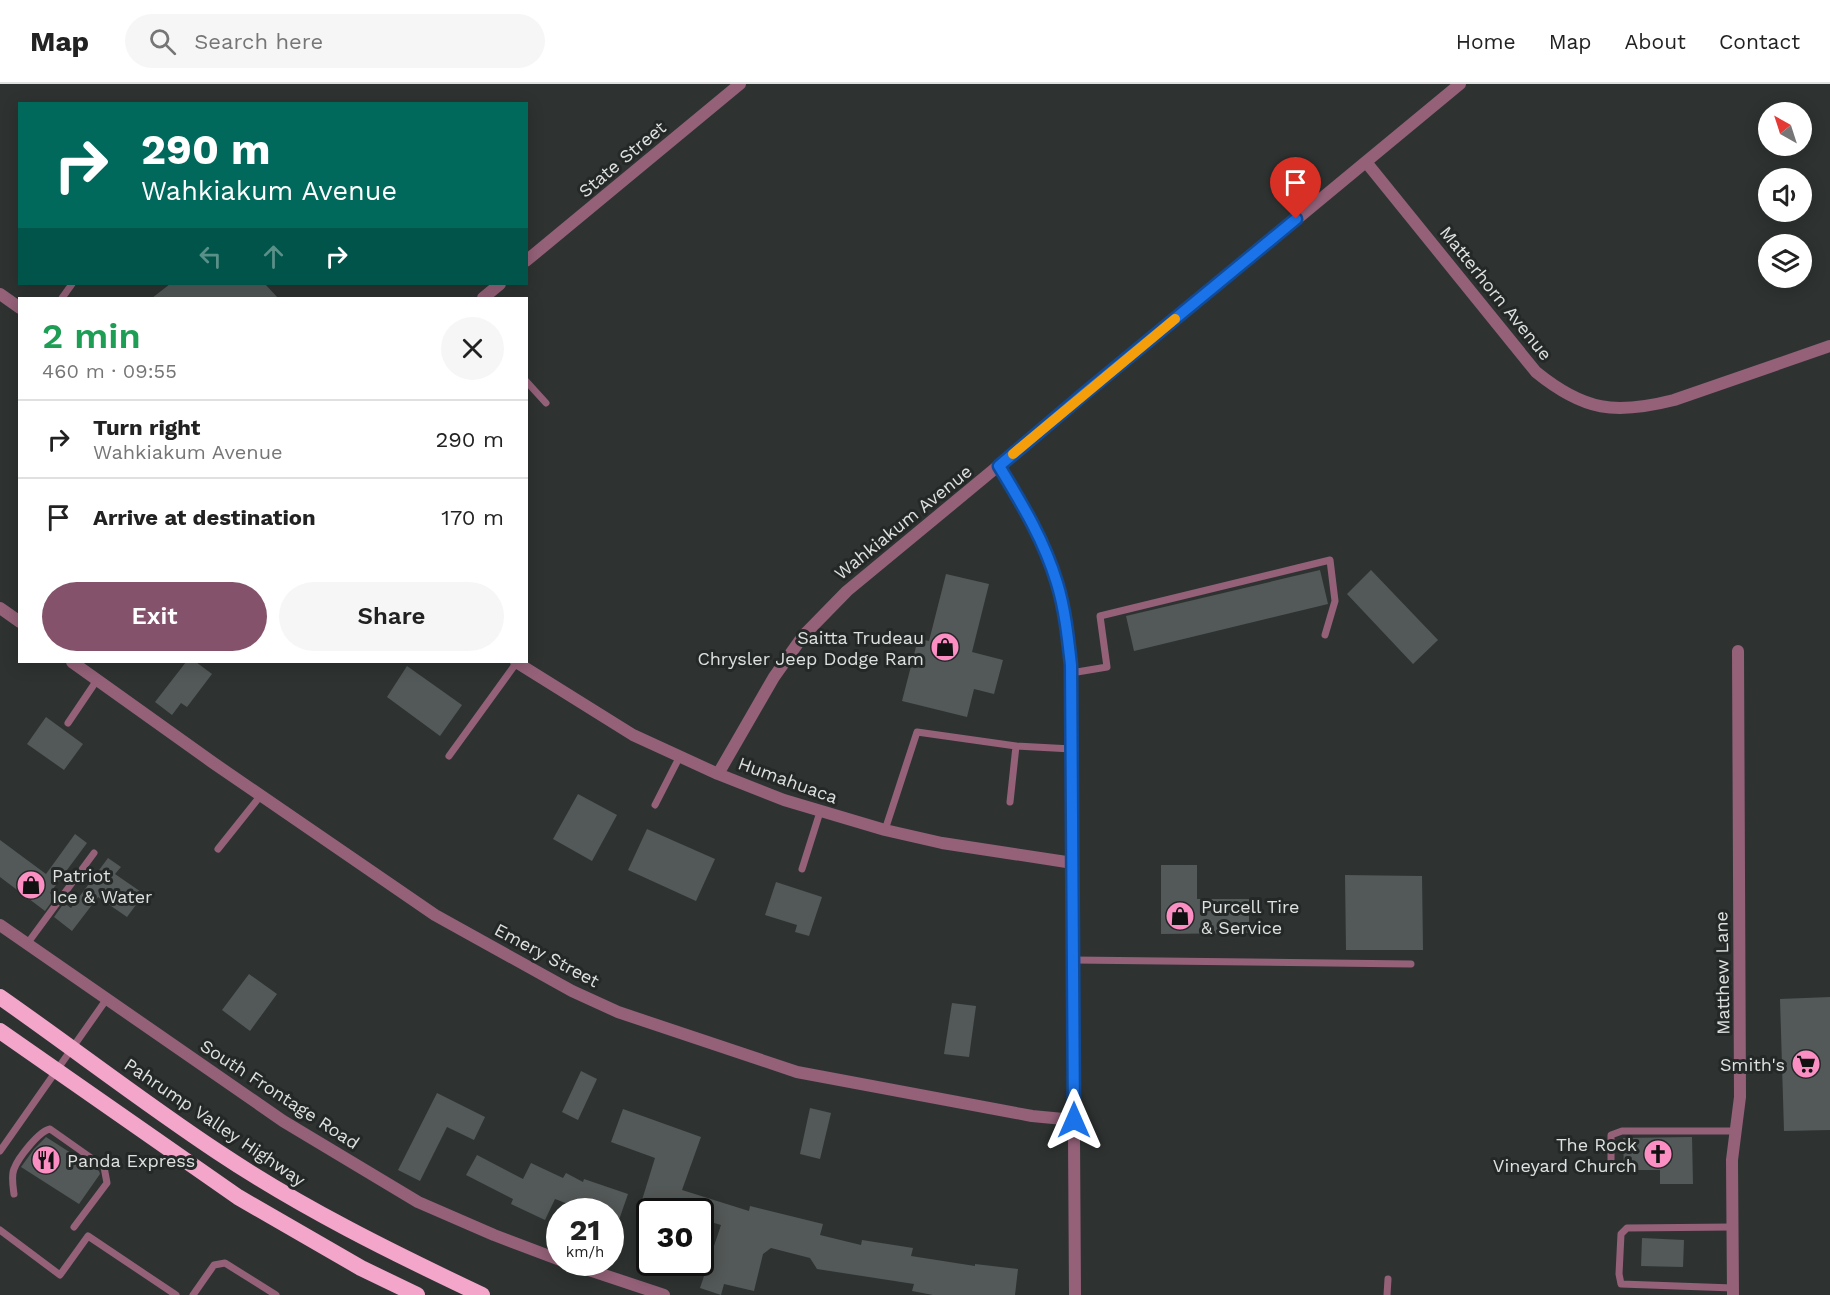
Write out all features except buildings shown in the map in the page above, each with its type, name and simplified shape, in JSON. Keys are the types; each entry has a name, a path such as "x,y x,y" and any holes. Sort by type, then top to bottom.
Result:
{"highway":[{"name":"Pahrump Valley Highway","path":"0,997 218,1152 298,1202 408,1261 482,1295"},
{"path":"0,1031 238,1197 361,1268 417,1295"}],"street":[{"name":"State Street","path":"528,259 740,84"},
{"name":"Wahkiakum Avenue","path":"718,774 774,677 803,636 847,591 1460,84"},
{"name":"Matterhorn Avenue","path":"1366,162 1536,372 1559,391 1588,404 1616,408 1652,406 1830,346"},
{"path":"484,297 499,285"},
{"path":"0,294 18,307"},
{"path":"999,466 1029,514 1058,584 1066,624 1071,673 1076,1295"},
{"path":"0,608 18,621"},
{"name":"Matthew Lane","path":"1733,1292 1732,1160 1740,1097 1738,651"},
{"name":"Emery Street","path":"73,663 435,915 572,991 618,1011 797,1071 1032,1116 1074,1120"},
{"name":"Humahuaca","path":"519,663 633,735 718,774 820,812 942,843 1073,863"},
{"name":"South Frontage Road","path":"0,925 283,1121 418,1202 546,1255"},
{"path":"607,1276 664,1295"}],"lane":[{"path":"528,383 546,403"},
{"path":"1071,673 1107,667 1100,616 1330,560 1335,601 1325,635"},
{"path":"449,756 516,663"},
{"path":"68,723 97,680"},
{"path":"885,830 916,732 1016,746 1072,749"},
{"path":"1010,802 1016,746"},
{"path":"655,805 680,756"},
{"path":"218,849 261,795"},
{"path":"802,869 820,812"},
{"path":"27,944 94,853"},
{"path":"1074,960 1411,964"},
{"path":"0,1151 106,1000"},
{"path":"14,1194 12,1176 14,1168 40,1133 50,1129 104,1167 107,1174 107,1183 74,1227"},
{"path":"1611,1163 1611,1135 1622,1131 1736,1131"},
{"path":"1732,1227 1627,1228 1621,1234 1618,1274 1621,1284 1733,1292"},
{"path":"0,1230 60,1275 88,1236 176,1295"},
{"path":"193,1295 214,1265 225,1263 276,1295"},
{"path":"1387,1295 1388,1279"}],"slow traffic":[{"path":"1013,454 1175,319"}],"place":[{"name":"Saitta Trudeau Chrysler Jeep Dodge Ram","path":"945,647"},
{"name":"Patriot Ice & Water","path":"31,885"},
{"name":"Purcell Tire & Service","path":"1180,916"},
{"name":"Smith's","path":"1806,1064"},
{"name":"The Rock Vineyard Church","path":"1658,1154"},
{"name":"Panda Express","path":"46,1160"}],"route":[{"path":"1074,1120 1071,665 1058,584 1029,514 999,466 1296,219"}]}
